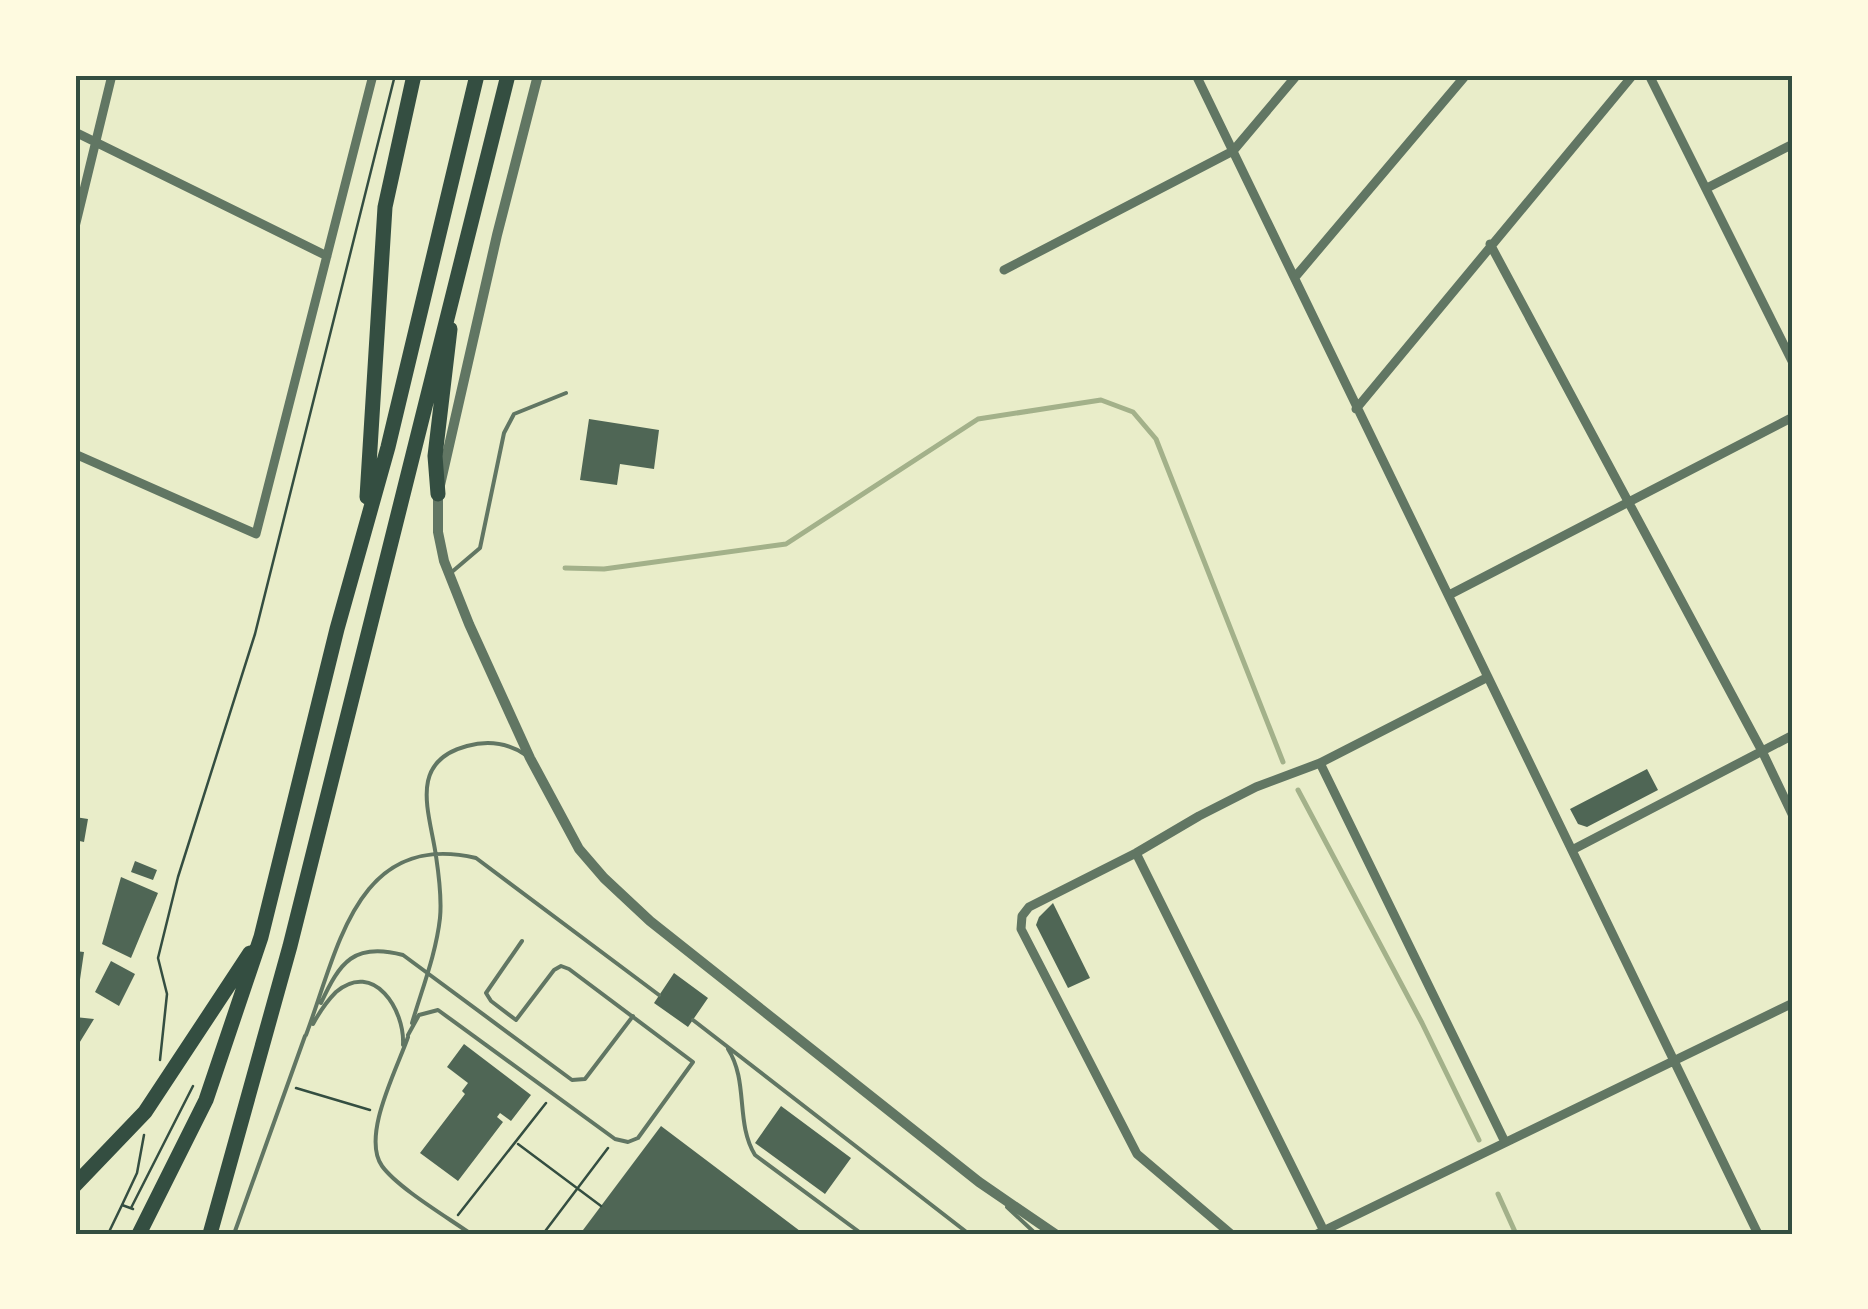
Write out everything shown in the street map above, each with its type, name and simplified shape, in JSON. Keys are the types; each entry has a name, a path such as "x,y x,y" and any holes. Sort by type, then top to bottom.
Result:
{"highway":[{"path":"364,534 385,207 414,75"},
{"path":"138,1234 206,1100 258,942 413,347 477,75"},
{"path":"210,1234 290,946 508,75"},
{"path":"438,494 435,456 450,345 450,299"},
{"path":"75,1185 145,1112 258,942"}],"street":[{"path":"75,227 112,75"},
{"path":"75,454 256,534 373,75"},
{"path":"538,75 438,494 438,532 450,574 530,758 563,824 604,878 650,921 979,1182 1056,1234"},
{"path":"1196,75 1758,1234"},
{"path":"1004,270 1234,151 1297,75"},
{"path":"1296,276 1466,75"},
{"path":"1356,409 1633,75"},
{"path":"1648,75 1793,363"},
{"path":"75,132 327,256"},
{"path":"1707,188 1793,144"},
{"path":"1490,244 1762,751 1793,816"},
{"path":"1449,595 1793,418"},
{"path":"1232,1234 1136,1154 1021,929 1022,916 1028,908 1199,816 1256,787 1320,763 1488,677"},
{"path":"1574,849 1793,735"},
{"path":"1320,763 1504,1140"},
{"path":"1136,853 1320,1232 1793,1002"}],"lane":[{"path":"450,574 480,548 504,433 514,414 566,394"},
{"path":"471,1234 382,1166 377,1155 376,1128 428,972 440,919 436,855 425,795 437,762 452,750 497,743 514,747 530,758"},
{"path":"234,1234 347,925 370,884 394,864 436,855 476,858 659,995"},
{"path":"408,1035 419,1015 438,1010 616,1139 628,1142 638,1138 693,1062 561,966 516,1020 490,1001 486,993 522,942"},
{"path":"306,1035 339,967 360,953 384,950 403,955 579,1082 586,1080 633,1016"},
{"path":"306,1035 338,990 370,984 385,991 402,1020 402,1055"},
{"path":"693,1020 970,1234"},
{"path":"725,1044 740,1074 744,1126 755,1155 862,1234"},
{"path":"979,1182 1036,1234"}],"path":[{"path":"159,1068 167,994 158,958 178,877 255,634 395,75"},
{"path":"122,1205 131,1208 198,1077"},
{"path":"306,1091 364,1107"},
{"path":"454,1222 552,1094"},
{"path":"108,1234 137,1173 145,1112"},
{"path":"543,1234 616,1139"},
{"path":"515,1142 601,1206"}],"building":[{"path":"589,419 659,430 654,469 620,464 617,485 580,480"},
{"path":"1647,769 1658,790 1587,827 1578,824 1570,809"},
{"path":"75,817 88,819 84,842 75,840"},
{"path":"135,861 157,870 153,880 131,872"},
{"path":"121,877 158,893 131,958 102,944"},
{"path":"1053,903 1090,978 1068,988 1036,925"},
{"path":"75,951 84,952 77,1000 75,1000"},
{"path":"111,961 135,974 119,1006 95,992"},
{"path":"674,973 708,998 688,1027 654,1003"},
{"path":"75,1017 94,1019 75,1050"},
{"path":"464,1044 531,1095 511,1121 500,1113 497,1117 503,1122 458,1181 420,1153 465,1094 462,1091 468,1083 447,1067"},
{"path":"781,1106 851,1158 825,1194 755,1143"},
{"path":"661,1126 804,1234 580,1234"}],"waterway":[{"path":"565,568 604,569 786,544 978,419 1101,400 1133,412 1156,439 1283,762"},
{"path":"1298,790 1422,1023 1479,1140"},
{"path":"1498,1194 1516,1234"}]}
